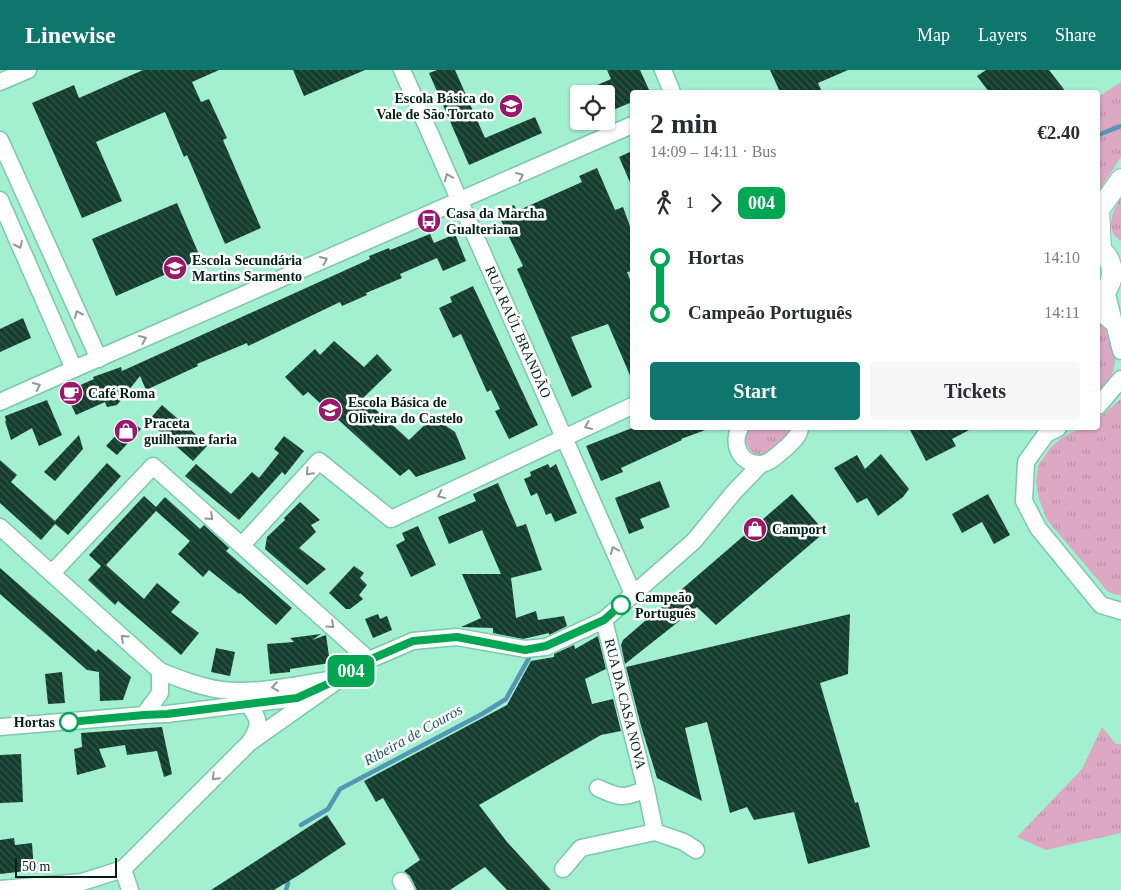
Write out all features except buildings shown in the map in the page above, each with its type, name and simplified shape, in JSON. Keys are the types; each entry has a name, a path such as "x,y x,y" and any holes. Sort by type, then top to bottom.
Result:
{"street":[{"path":"0,82 28,70"},
{"name":"RUA RAÚL BRANDÃO","path":"402,70 459,202 565,436 633,594"},
{"path":"663,70 671,90"},
{"path":"0,402 630,127"},
{"path":"0,140 99,358"},
{"path":"1100,207 1121,179"},
{"path":"0,200 74,369"},
{"path":"1100,220 1106,252 1112,268 1109,287 1110,302 1121,351"},
{"path":"1100,313 1114,324"},
{"path":"1100,404 1121,379"},
{"path":"242,544 319,461 391,519 630,407"},
{"path":"737,430 735,443 738,451 752,463 761,464 770,461 795,440 800,430"},
{"path":"1054,430 1046,434 1026,462 1024,501 1038,528 1101,605 1121,611"},
{"path":"734,492 738,451"},
{"path":"0,889 82,882 123,869 250,743 369,660 413,641 457,637 525,650 546,646 604,620 694,541 734,492 761,464"},
{"path":"52,573 153,466 369,660"},
{"path":"0,527 160,671 184,681 222,690 259,690 341,678"},
{"name":"RUA DA CASA NOVA","path":"604,620 655,832"},
{"path":"144,715 160,693 160,671"},
{"path":"0,727 167,714 297,698 341,678"},
{"path":"248,704 257,716 258,728 250,743"},
{"name":"RUA DA CASA NOVA","path":"598,788 619,797 646,789"},
{"path":"563,869 581,848 655,832 684,842 696,850"},
{"path":"123,869 130,890"}],"green space":[{"path":"1121,82 1121,157 1100,189 1100,96"},
{"path":"1121,198 1121,241 1113,232 1111,221"},
{"path":"1100,320 1109,332 1115,348 1112,374 1101,391"},
{"path":"1121,399 1121,596 1108,592 1047,520 1039,499 1036,482 1038,466 1051,447 1064,436 1078,430 1100,430 1100,417"},
{"path":"747,430 792,430 775,450 762,455 752,452 749,448"},
{"path":"1102,727 1116,744 1121,744 1121,833 1046,850 1017,837 1082,769"}],"waterway":[{"name":"Ribeira de Couros","path":"1100,134 1121,126"},
{"name":"Ribeira de Couros","path":"301,825 328,809 340,789 482,714 506,699 529,658"},
{"name":"Ribeira de Couros","path":"286,890 288,883"}],"bus line":[{"name":"004","path":"69,722 167,714 297,698 341,678 369,660 413,641 457,637 525,650 546,646 604,620 621,605"}],"place":[{"name":"Escola Básica do Vale de São Torcato","path":"511,106"},
{"name":"Casa da Marcha Gualteriana","path":"429,221"},
{"name":"Escola Secundária Martins Sarmento","path":"175,268"},
{"name":"Café Roma","path":"71,393"},
{"name":"Escola Básica de Oliveira do Castelo","path":"330,410"},
{"name":"Praceta guilherme faria","path":"126,431"},
{"name":"Camport","path":"755,529"},
{"name":"Campeão Português","path":"621,605"},
{"name":"Hortas","path":"69,722"}]}
